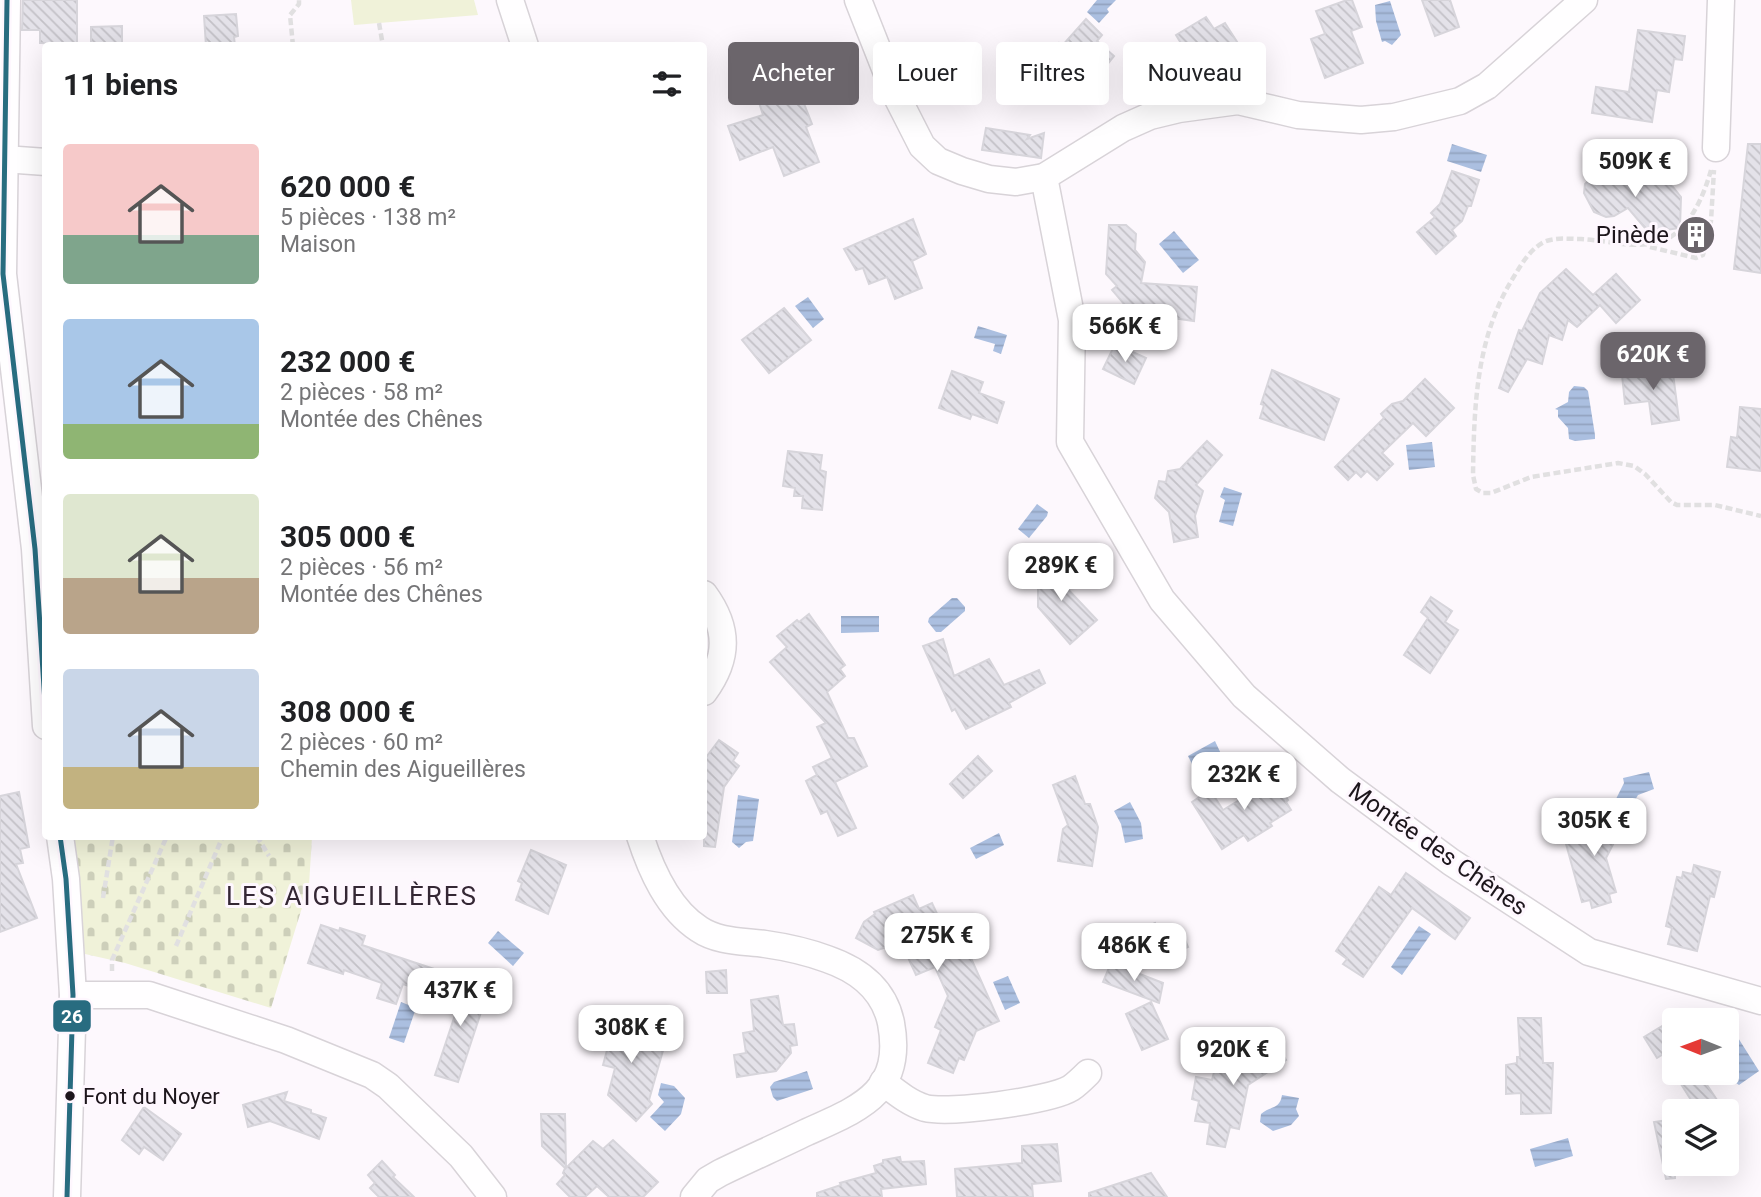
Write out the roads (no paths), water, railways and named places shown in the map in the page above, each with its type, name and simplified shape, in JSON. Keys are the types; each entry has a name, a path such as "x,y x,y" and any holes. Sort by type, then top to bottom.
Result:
{"street":[{"path":"7,0 3,274 35,549 42,662"},
{"path":"510,0 524,42"},
{"path":"858,0 894,90 922,146 938,160 989,179 1016,182 1044,177 1123,128 1150,116 1180,109 1238,101 1298,115 1361,120 1394,117 1460,101 1487,86 1584,0"},
{"path":"1716,148 1721,0"},
{"path":"4,159 42,162"},
{"name":"Montée des Chênes","path":"1044,177 1072,320 1070,442 1162,600 1244,696 1351,788 1451,862 1589,952 1761,1001"},
{"path":"707,600 721,626 723,649 718,671 707,688"},
{"path":"61,840 66,878 74,995 67,1197"},
{"path":"642,840 660,885 686,920 701,931 716,937 810,954 828,959 863,976 878,992 888,1010 894,1049 891,1068 883,1082 872,1097 853,1112 720,1173 708,1180 694,1197"},
{"path":"74,995 149,995 164,999 286,1040 372,1075 388,1086 461,1156 493,1197"},
{"path":"883,1082 916,1104 938,1110 957,1110 1052,1096 1071,1088 1088,1073"}],"water":[{"path":"1097,0 1116,0 1099,23 1087,12"},
{"path":"1390,1 1401,35 1392,45 1382,42 1375,5"},
{"path":"1452,144 1487,155 1481,172 1447,161"},
{"path":"1174,231 1199,260 1183,273 1159,244"},
{"path":"808,297 824,319 813,328 795,306"},
{"path":"978,326 1007,335 1001,354 993,351 995,344 974,338"},
{"path":"1574,386 1584,387 1588,391 1595,439 1569,439 1568,428 1558,417 1558,410 1555,409 1568,402 1569,392"},
{"path":"1432,442 1435,467 1409,470 1406,445"},
{"path":"1224,487 1242,493 1233,526 1219,522 1225,500 1220,497"},
{"path":"1037,504 1048,512 1029,538 1018,529"},
{"path":"952,598 957,598 965,611 941,632 936,632 928,622 929,618"},
{"path":"841,616 879,616 879,632 841,633"},
{"path":"1215,741 1222,756 1195,770 1188,756"},
{"path":"1649,772 1654,789 1638,795 1629,811 1614,803 1624,783 1623,778"},
{"path":"738,795 759,799 753,841 746,842 739,848 732,842"},
{"path":"1130,802 1141,823 1143,839 1125,843 1121,824 1114,811"},
{"path":"999,833 1004,845 976,859 970,848"},
{"path":"1419,926 1431,934 1402,975 1391,967"},
{"path":"498,931 524,953 513,966 488,943"},
{"path":"1008,976 1020,1003 1005,1010 993,982"},
{"path":"401,1002 416,1008 404,1043 389,1038"},
{"path":"1740,1041 1759,1071 1740,1084"},
{"path":"807,1071 813,1089 777,1101 773,1097 770,1087 774,1082"},
{"path":"661,1083 674,1086 685,1098 681,1114 665,1131 650,1117 664,1102 658,1095"},
{"path":"1282,1095 1299,1098 1296,1109 1299,1116 1291,1125 1273,1131 1260,1122 1261,1114 1277,1105"},
{"path":"1568,1138 1573,1156 1535,1167 1530,1149"}],"place":[{"name":"Pinède","path":"1696,235"},
{"name":"Font du Noyer","path":"70,1096"}],"district":[{"name":"LES AIGUEILLÈRES","path":"352,896"}]}
